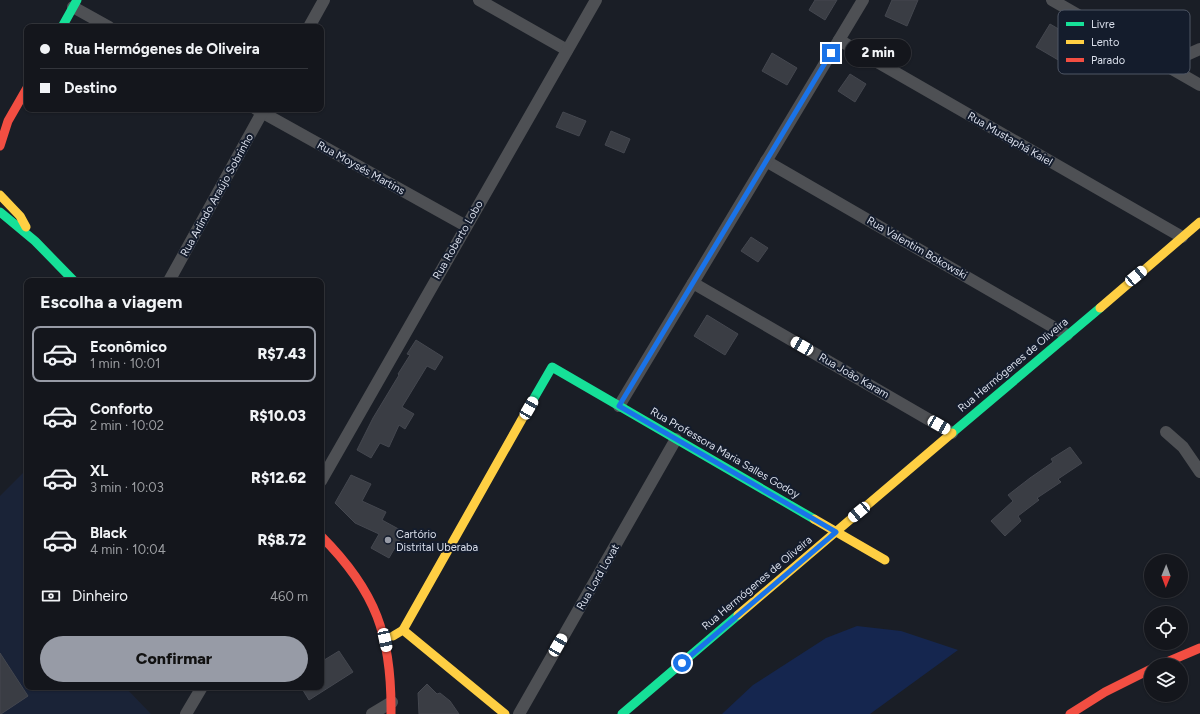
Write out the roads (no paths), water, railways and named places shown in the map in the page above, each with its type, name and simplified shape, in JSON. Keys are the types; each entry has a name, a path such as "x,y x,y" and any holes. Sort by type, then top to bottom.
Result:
{"street":[{"path":"312,24 324,0"},
{"path":"479,0 567,50"},
{"name":"Rua Roberto Lobo","path":"324,476 596,0"},
{"path":"619,406 863,0"},
{"path":"1052,0 1069,10"},
{"path":"64,24 75,4 105,24"},
{"name":"Rua Mustaphá Kaiel","path":"839,40 1182,237"},
{"path":"1190,53 1200,49"},
{"path":"1180,74 1200,85"},
{"path":"0,146 8,121 24,93"},
{"name":"Rua Arlindo Araújo Sobrinho","path":"171,278 260,112"},
{"name":"Rua Moysés Martins","path":"265,112 466,226"},
{"path":"0,128 8,121"},
{"name":"Rua Valentim Bokowski","path":"766,161 1067,335"},
{"path":"0,194 20,216 35,241"},
{"path":"0,212 35,241 71,278"},
{"name":"Rua Hermógenes de Oliveira","path":"622,714 1200,222"},
{"name":"Rua João Karam","path":"693,283 952,433"},
{"name":"Rua Professora Maria Salles Godoy","path":"403,630 552,367 886,560"},
{"path":"1166,432 1183,447 1200,472"},
{"name":"Rua Lord Lovat","path":"519,714 676,439"},
{"path":"324,539 362,585 375,611 385,640 390,670 392,702 391,714"},
{"path":"385,640 403,630 505,714"},
{"path":"1176,658 1200,648"},
{"path":"1070,714 1105,692 1144,672"},
{"path":"186,714 200,690"},
{"path":"372,714 392,702"}],"place":[{"name":"Cartório Distrital Uberaba","path":"388,540"}]}
